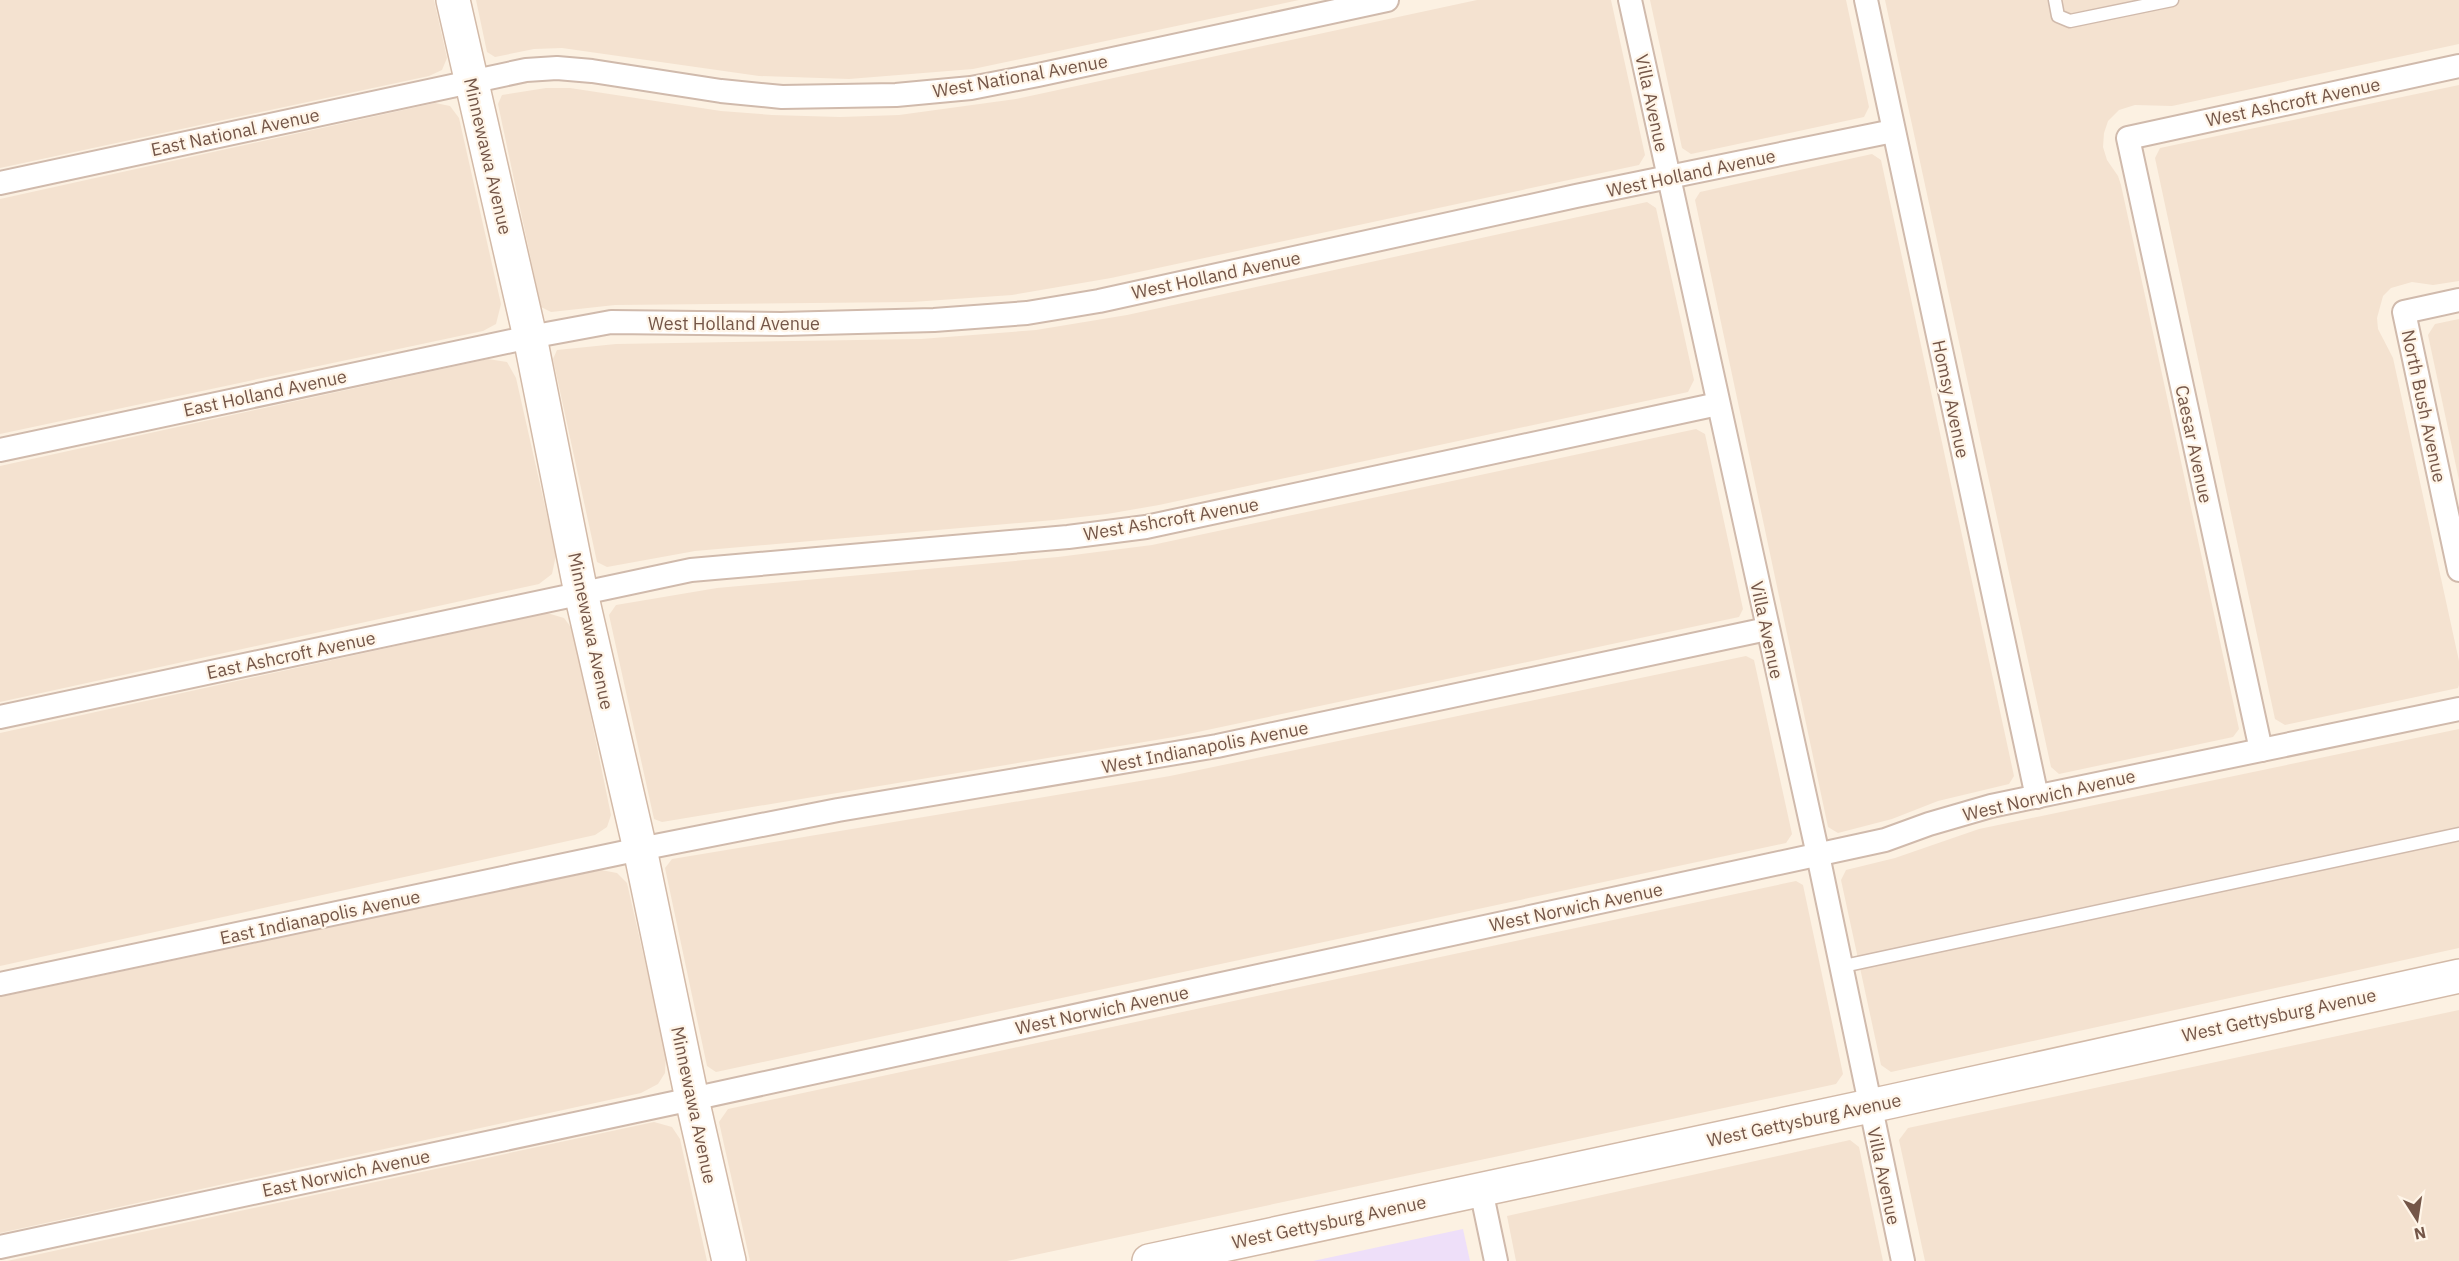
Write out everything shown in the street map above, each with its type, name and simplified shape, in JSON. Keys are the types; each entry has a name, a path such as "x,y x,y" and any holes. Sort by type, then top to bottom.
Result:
{"street":[{"name":"Minnewawa Avenue","path":"453,0 530,337 581,593 640,849 692,1099 729,1261"},
{"name":"West National Avenue","path":"471,81 526,70 557,68 591,70 721,91 782,97 896,95 971,88 1387,0"},
{"name":"Villa Avenue","path":"1630,0 1818,855 1839,968 1902,1261"},
{"name":"Homsy Avenue","path":"1866,0 2037,797"},
{"name":"West Ashcroft Avenue","path":"2128,138 2459,66"},
{"name":"East National Avenue","path":"0,183 471,81"},
{"name":"West Holland Avenue","path":"530,337 611,322 816,323 934,320 1027,313 1099,301 1893,131"},
{"name":"Caesar Avenue","path":"2128,138 2261,750"},
{"name":"North Bush Avenue","path":"2459,300 2404,312 2459,570"},
{"name":"East Holland Avenue","path":"0,450 530,337"},
{"name":"West Ashcroft Avenue","path":"581,593 691,570 1045,539 1146,527 1718,404"},
{"name":"East Ashcroft Avenue","path":"0,717 581,593"},
{"name":"West Indianapolis Avenue","path":"640,849 838,810 1217,746 1767,629"},
{"name":"West Norwich Avenue","path":"692,1099 1886,840 1929,824 1991,806 2459,709"},
{"name":"East Indianapolis Avenue","path":"0,984 640,849"},
{"name":"West Gettysburg Avenue","path":"1149,1261 2459,976"},
{"name":"East Norwich Avenue","path":"0,1247 692,1099"},
{"path":"1481,1190 1496,1261"}],"lane":[{"path":"2055,0 2058,16 2070,21 2172,0"},
{"path":"1839,968 2459,834"}],"shaded area":[{"path":"0,0 434,0 447,58 442,70 429,76 0,168"},
{"path":"476,0 1299,0 973,69 849,79 759,76 562,48 534,49 495,57 487,52"},
{"path":"1477,0 1611,0 1645,155 1639,165 1111,278 1012,295 912,302 615,305 551,312 541,307 498,104 502,95 546,88 570,88 721,111 840,117 899,115 1016,99"},
{"path":"1650,0 1846,0 1869,107 1864,117 1691,154 1682,148"},
{"path":"1885,0 2459,0 2459,44 2172,106 2135,105 2119,110 2108,121 2104,133 2103,147 2107,160 2121,185 2239,729 2233,737 2059,774 2051,767"},
{"path":"2459,85 2459,281 2433,285 2412,282 2391,288 2383,296 2377,318 2378,329 2393,358 2459,661 2459,685 2458,688 2285,725 2275,719 2155,158 2160,148"},
{"path":"435,103 450,106 459,118 501,304 496,324 483,331 0,434 0,199"},
{"path":"1872,154 1881,160 2014,776 2009,784 1938,801 1892,819 1838,833 1828,827 1695,200 1700,192"},
{"path":"1647,202 1656,208 1694,380 1688,392 1159,505 1107,514 695,551 607,567 597,562 553,359 557,350 616,344 921,339 1036,330 1127,315"},
{"path":"2459,319 2459,480 2428,335 2435,324"},
{"path":"488,359 507,362 516,378 556,555 552,574 539,584 0,702 0,466"},
{"path":"1696,429 1705,434 1743,609 1739,617 1174,737 662,822 654,819 609,615 616,605 717,588 1058,557 1152,545"},
{"path":"547,613 564,618 573,630 611,815 607,827 595,835 0,966 0,733"},
{"path":"1746,656 1754,660 1792,834 1786,843 716,1072 707,1066 665,868 672,859 1170,776"},
{"path":"2459,729 2459,948 1891,1072 1881,1065 1841,880 1846,870 1895,858 1979,829"},
{"path":"601,870 617,873 627,883 666,1054 665,1073 658,1084 641,1093 0,1233 0,997"},
{"path":"1796,881 1803,885 1843,1074 1836,1084 1007,1261 750,1261 719,1122 728,1109"},
{"path":"2459,1010 2459,1261 1925,1261 1899,1140 1908,1128"},
{"path":"654,1122 672,1127 680,1139 707,1261 7,1261"},
{"path":"1850,1140 1859,1147 1883,1261 1516,1261 1507,1216"},
{"path":"1463,1229 1470,1261 1313,1261"}]}
